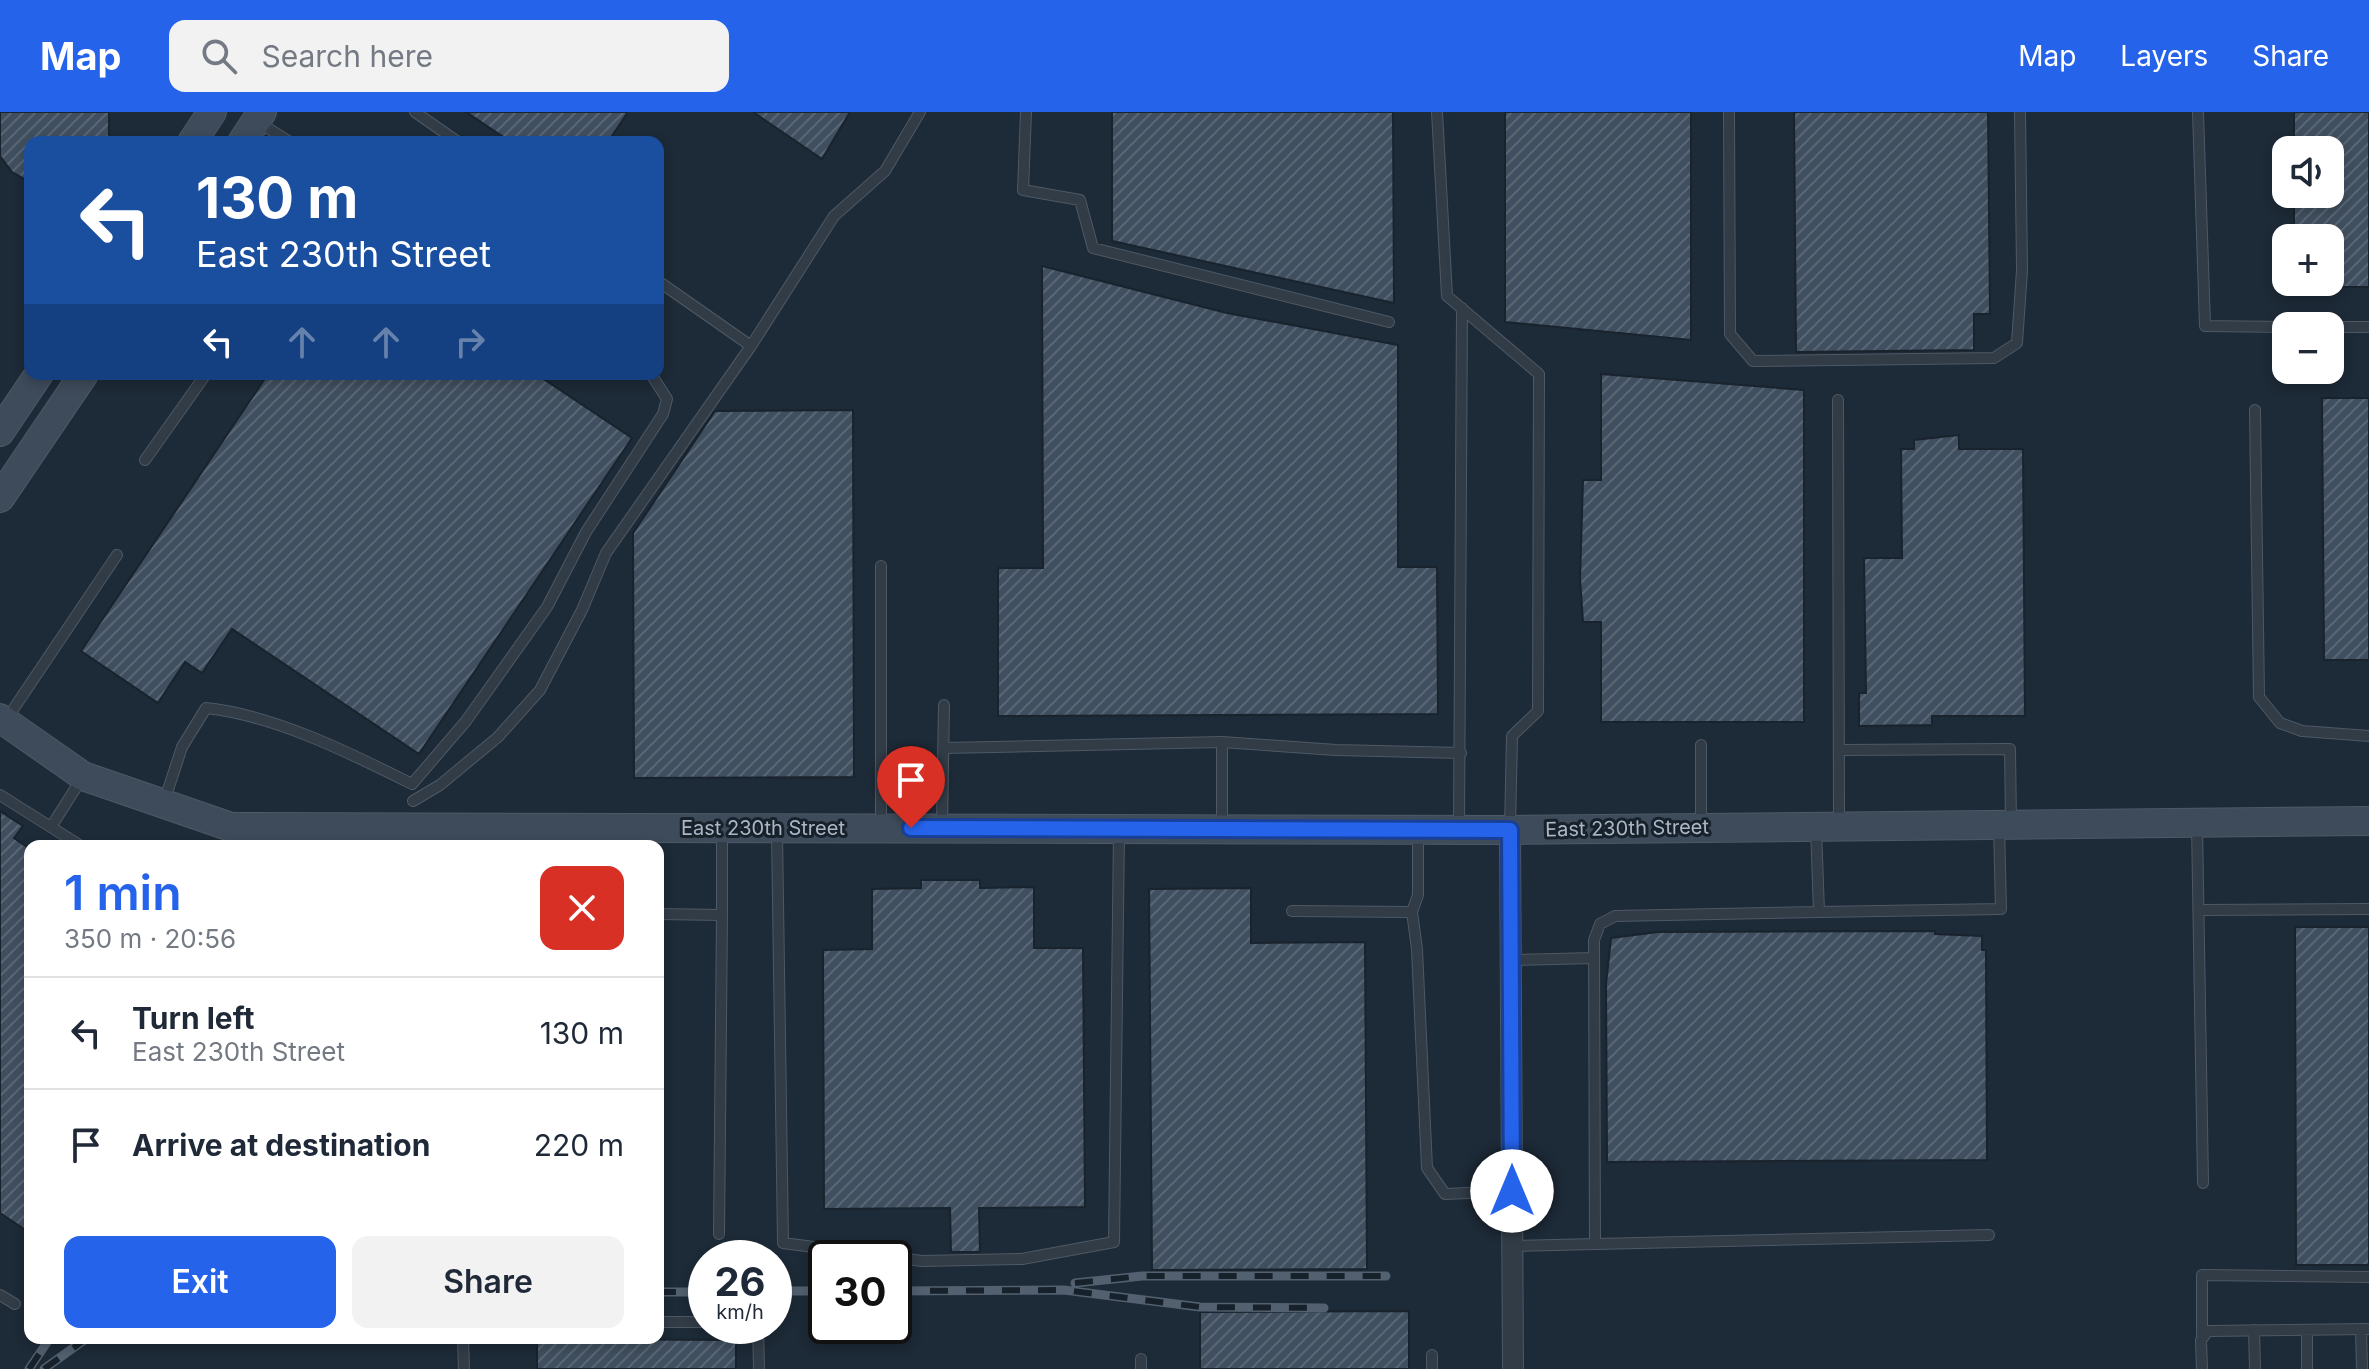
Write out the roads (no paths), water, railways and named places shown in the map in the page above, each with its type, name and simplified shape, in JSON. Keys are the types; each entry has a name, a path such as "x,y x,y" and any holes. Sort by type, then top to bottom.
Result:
{"street":[{"path":"196,136 212,112"},
{"path":"0,432 35,380"},
{"path":"0,498 80,380"},
{"name":"East 230th Street","path":"2,722 83,776 231,827 312,832 400,827 450,832 722,828 1510,830 2369,821"},
{"path":"1510,830 1513,1369"}],"lane":[{"path":"415,112 449,136"},
{"path":"413,801 440,785 498,737 540,690 582,610 606,553 751,346 834,216 885,171 920,112"},
{"path":"1026,112 1023,190 1080,200 1093,248 1389,322"},
{"path":"1437,112 1447,296 1539,374 1538,711 1512,736 1510,830"},
{"path":"1729,112 1730,334 1753,361 1994,358 2017,343 2022,270 2020,112"},
{"path":"2198,112 2205,326 2272,327"},
{"path":"253,125 277,136"},
{"path":"664,285 751,346"},
{"path":"1459,830 1462,308"},
{"path":"2344,327 2369,327"},
{"path":"145,460 198,380"},
{"path":"400,827 413,801 412,784 466,721 547,607 586,532 663,414 667,399 655,380"},
{"path":"1819,912 1839,750 1838,400"},
{"path":"2255,410 2259,697 2280,723 2302,731 2369,736"},
{"path":"2,722 117,555"},
{"path":"881,566 881,828"},
{"path":"942,828 944,705"},
{"path":"164,804 182,747 206,708 230,711 351,754 412,784"},
{"path":"944,748 1222,742 1336,750 1461,753"},
{"path":"1222,742 1222,829"},
{"path":"1701,745 1701,827"},
{"path":"1595,1244 1594,940 1600,924 1615,916 2001,909 2010,749 1839,750"},
{"path":"51,827 83,776"},
{"path":"0,795 72,840"},
{"path":"2197,823 2203,1183"},
{"path":"719,1234 722,828"},
{"path":"777,828 783,1243 922,1261 1022,1259 1114,1242 1119,829"},
{"path":"1418,830 1418,895 1412,912 1417,949 1427,1168 1445,1194 1512,1191"},
{"path":"2199,910 2369,909"},
{"path":"1292,911 1412,912"},
{"path":"664,914 722,915"},
{"path":"1511,960 1594,958"},
{"path":"1512,1246 1989,1235"},
{"path":"2202,1369 2202,1275 2369,1277"},
{"path":"0,1295 15,1304"},
{"path":"664,1322 688,1322"},
{"path":"2202,1334 2254,1330 2365,1329 2362,1369"},
{"path":"2254,1330 2255,1369"},
{"path":"2307,1330 2307,1369"},
{"path":"463,1344 464,1369"},
{"path":"758,1344 759,1369"},
{"path":"1432,1355 1432,1369"}],"railway":[{"path":"1075,1283 1142,1276 1386,1276"},
{"path":"912,1291 1064,1290 1200,1307 1324,1308"},
{"path":"792,1291 808,1291"},
{"path":"664,1292 688,1292"},
{"path":"29,1369 46,1344"},
{"path":"44,1369 79,1344"}]}
